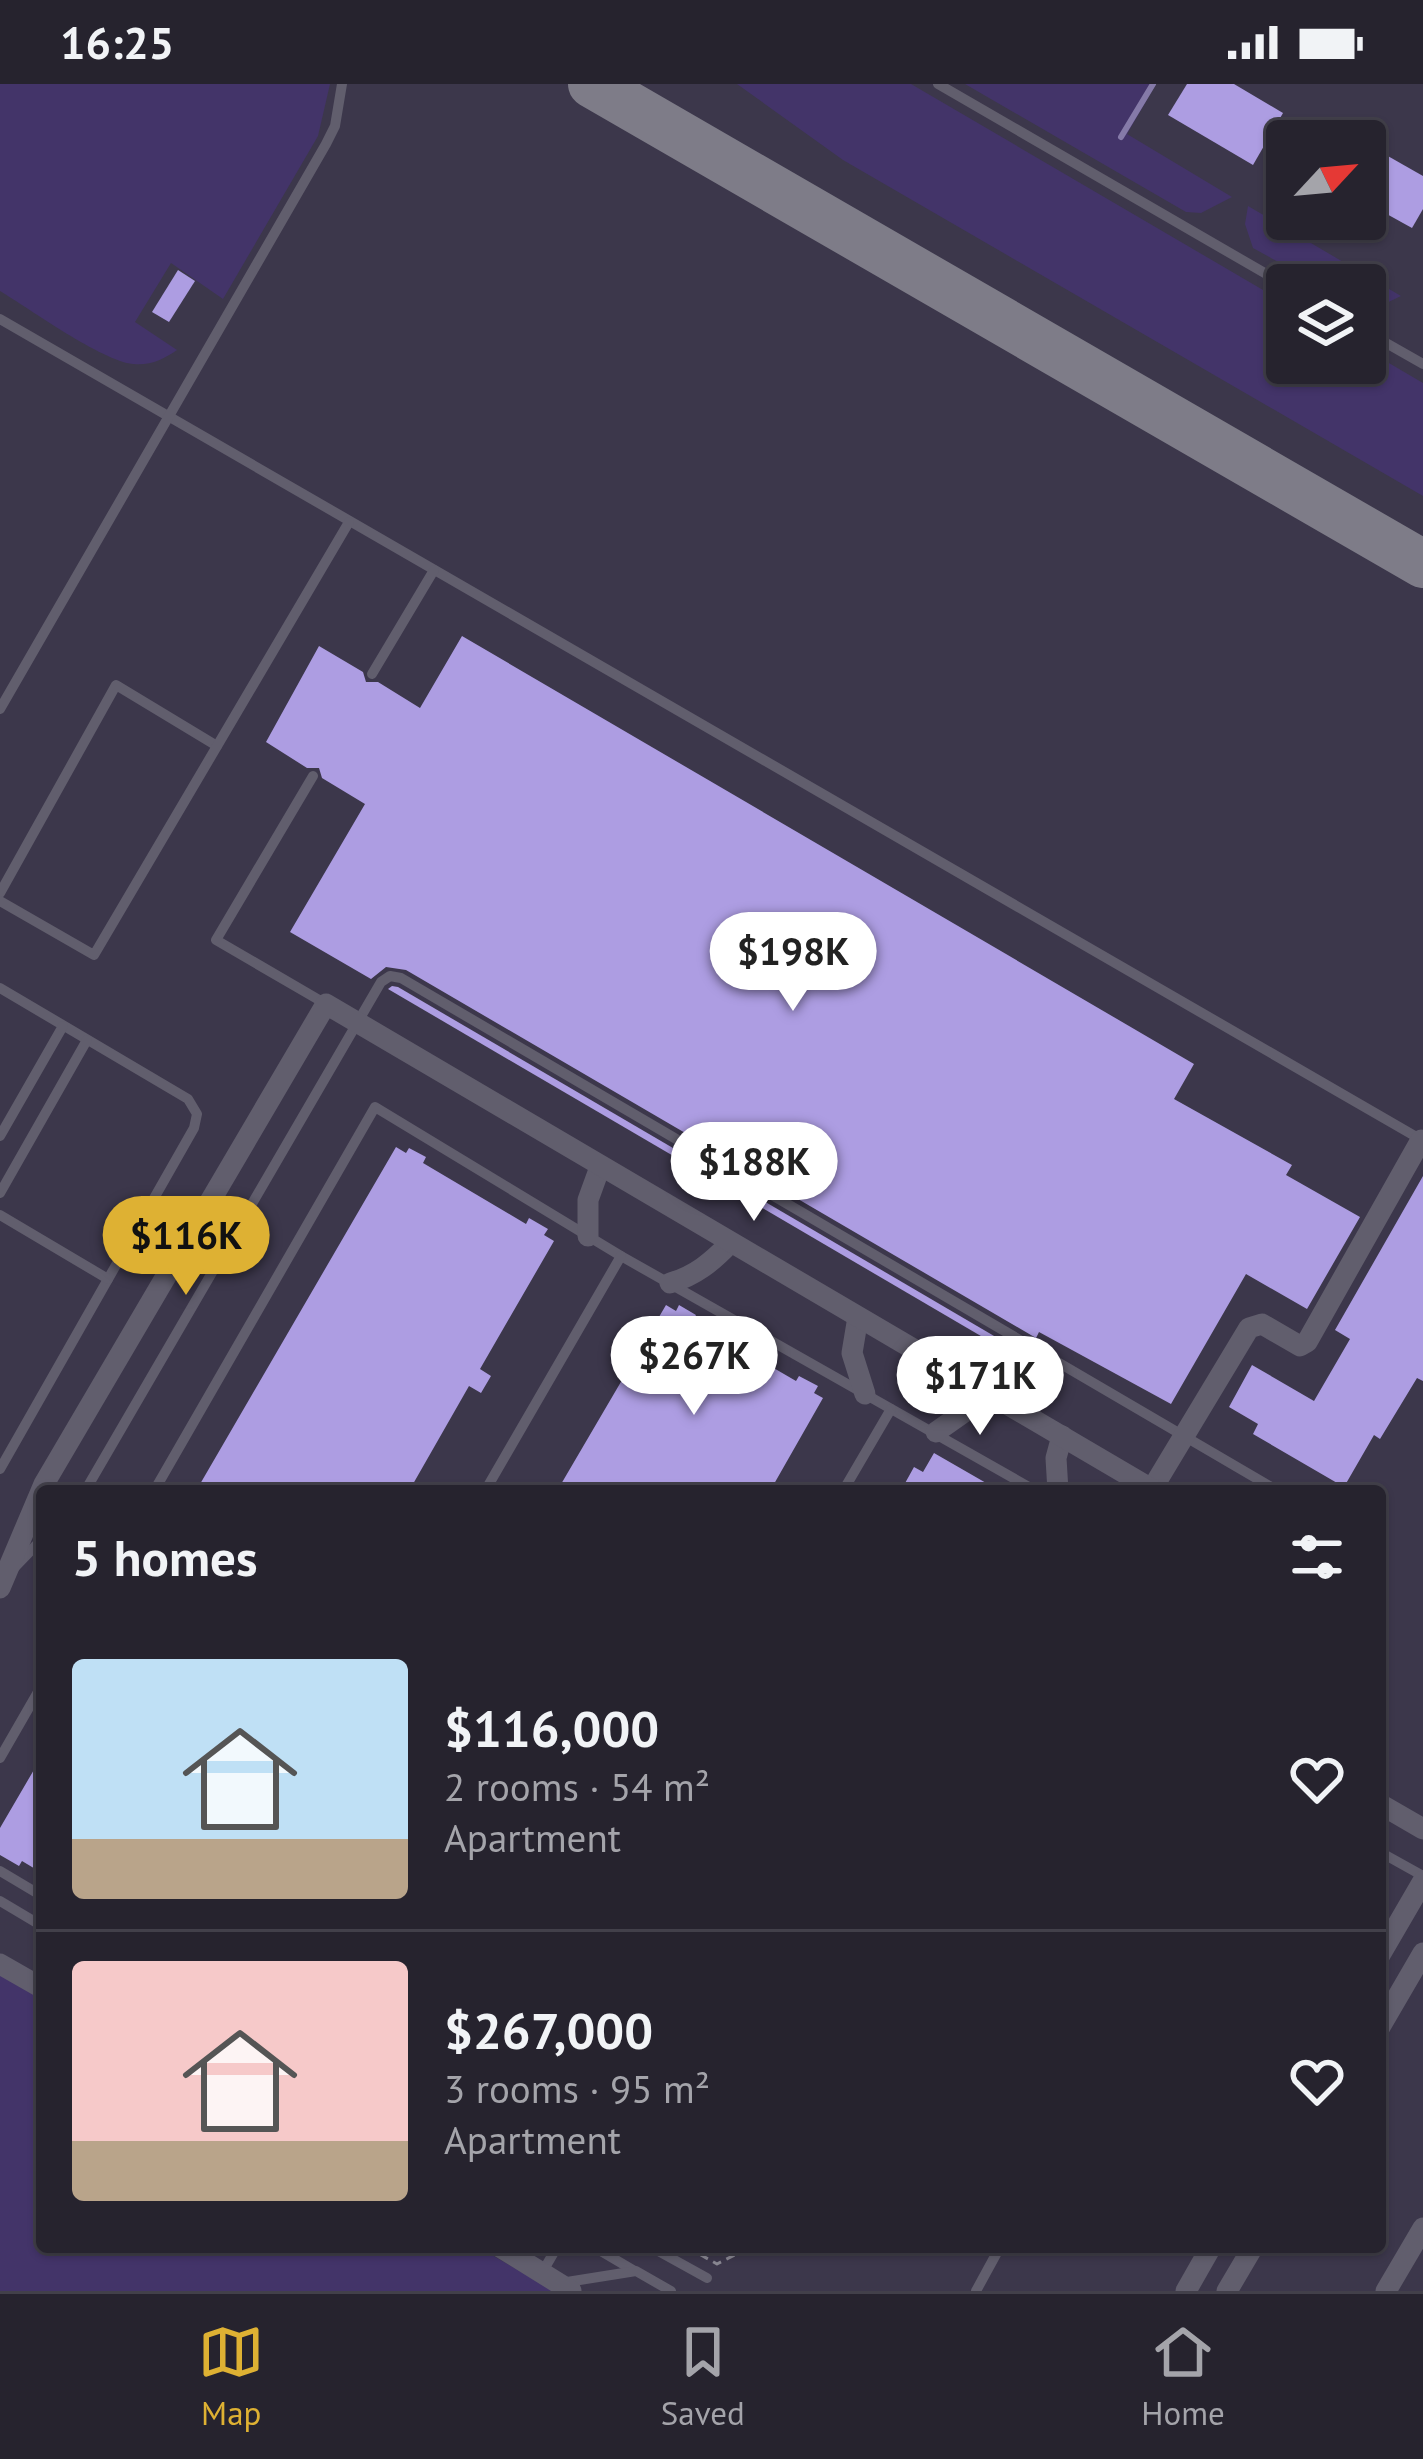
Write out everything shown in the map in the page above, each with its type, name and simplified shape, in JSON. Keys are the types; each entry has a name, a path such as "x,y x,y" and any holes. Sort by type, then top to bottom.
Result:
{"street":[{"path":"44,1485 326,1004 1145,1485"},
{"path":"1157,1485 1249,1328 1262,1324 1300,1346 1307,1342 1422,1140"},
{"path":"588,1236 588,1200 600,1167"},
{"path":"670,1283 706,1267 730,1243"},
{"path":"858,1317 852,1353 865,1394"},
{"path":"935,1432 990,1394"},
{"path":"1058,1485 1056,1458 1062,1436"},
{"path":"4,1581 36,1503"},
{"path":"1386,1807 1423,1829"},
{"path":"1386,1944 1420,1885"},
{"path":"1386,2017 1423,1952"},
{"path":"0,1964 36,1985"},
{"path":"1386,2291 1423,2228"},
{"path":"510,2253 558,2282"},
{"path":"1186,2291 1208,2253"},
{"path":"1227,2291 1249,2253"}],"lane":[{"path":"0,709 326,144 335,126 342,84"},
{"path":"938,84 1266,274"},
{"path":"0,319 1422,1140"},
{"path":"1386,343 1423,364"},
{"path":"217,746 116,685 0,897 94,955 349,522"},
{"path":"373,674 434,570"},
{"path":"313,776 216,940 326,1004"},
{"path":"88,1485 380,982 390,976 401,978 1269,1485"},
{"path":"0,988 188,1100 197,1114 194,1128 0,1468"},
{"path":"0,1136 63,1026"},
{"path":"0,1192 87,1040"},
{"path":"157,1485 375,1107 621,1256 1026,1485"},
{"path":"0,1215 108,1279"},
{"path":"488,1485 621,1256"},
{"path":"847,1485 891,1409"},
{"path":"4,1581 36,1546"},
{"path":"0,1758 36,1695"},
{"path":"1386,1857 1420,1885"},
{"path":"0,1871 36,1892"},
{"path":"0,1901 36,1922"},
{"path":"604,2253 671,2291"},
{"path":"666,2253 707,2277"},
{"path":"976,2291 997,2253"},
{"path":"558,2282 579,2283 636,2271"}],"path":[{"path":"698,2253 718,2264 739,2253"}],"shaded area":[{"path":"0,84 1423,84 1423,2291 0,2291"},
{"path":"0,84 330,84 318,136 223,299 171,263 135,322 177,350 139,364 120,361 85,344 0,291"},
{"path":"737,84 911,84 1266,292 1266,384 1386,384 1386,361 1423,383 1423,496 843,160"},
{"path":"965,84 1156,84 1127,134 1232,197 1201,213 1186,212"},
{"path":"1248,206 1266,217 1266,240 1306,240 1347,264 1282,264 1253,248 1245,224"},
{"path":"1386,287 1401,296 1386,303"},
{"path":"0,1972 36,1993 36,2253 488,2253 554,2291 0,2291"}],"building":[{"path":"1187,84 1234,84 1283,113 1279,120 1266,120 1266,142 1253,165 1168,115"},
{"path":"1386,155 1423,176 1423,209 1412,228 1386,214"},
{"path":"178,270 195,281 169,322 152,312"},
{"path":"462,636 1194,1064 1174,1099 1292,1165 1286,1175 1360,1217 1307,1309 1246,1274 1171,1404 1039,1332 1036,1338 406,970 386,967 371,979 290,932 365,804 322,778 319,768 307,768 266,742 319,646 363,672 366,682 378,682 420,708"},
{"path":"392,986 1025,1354 1022,1360 388,989"},
{"path":"396,1147 426,1157 423,1163 526,1224 529,1218 548,1229 544,1235 554,1241 480,1369 491,1376 481,1393 469,1386 412,1485 199,1485"},
{"path":"1423,1176 1423,1381 1417,1378 1380,1439 1374,1435 1345,1485 1253,1434 1258,1424 1229,1407 1252,1365 1314,1401 1350,1339 1335,1330"},
{"path":"666,1305 676,1311 679,1305 696,1315 693,1321 796,1381 799,1376 818,1386 814,1393 823,1398 773,1485 561,1485"},
{"path":"934,1453 990,1485 904,1485 914,1467 923,1472"},
{"path":"36,1766 36,1869 0,1855 0,1828"}],"waterway":[{"path":"1121,137 1153,84"}],"taxiway":[{"path":"592,84 1423,564"}]}
